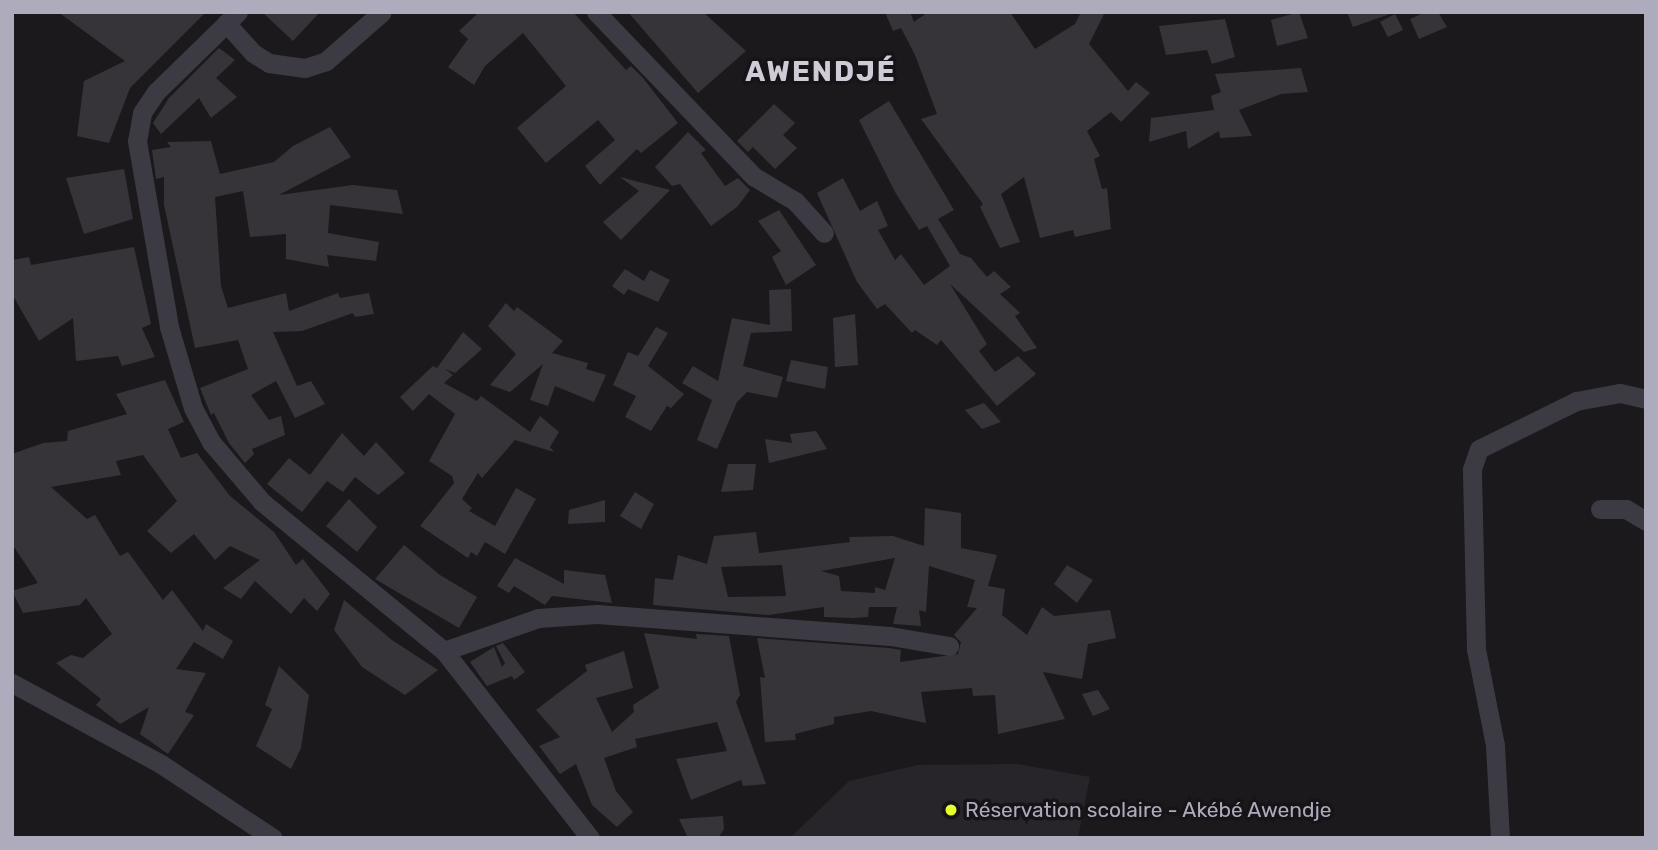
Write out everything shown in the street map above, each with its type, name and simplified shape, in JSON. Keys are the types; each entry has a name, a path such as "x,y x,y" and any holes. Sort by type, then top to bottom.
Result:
{"street":[{"path":"382,12 326,61 305,68 269,63 253,53 232,18 156,92 142,113 137,141 169,327 193,408 233,472 262,502 444,651 590,838"},
{"path":"596,12 753,176 795,201 824,233"},
{"path":"1500,838 1495,745 1476,649 1472,469 1479,449 1576,401 1620,393 1646,398"},
{"path":"1600,509 1626,509 1646,521"},
{"path":"444,651 538,618 597,614 890,636 949,646"},
{"path":"12,682 161,764 273,838"}],"shaded area":[{"name":"Réservation scolaire - Akébé Awendje","path":"1018,764 1090,777 1078,838 790,838 849,781 918,765"}],"building":[{"path":"58,12 206,12 130,88 109,143 77,136 84,81 125,61"},
{"path":"262,12 320,12 293,41"},
{"path":"479,12 573,12 626,70 631,66 643,78 678,123 641,153 637,149 600,185 585,166 615,140 598,120 546,163 517,128 566,86 523,33 485,66 474,85 448,67 468,39 459,31"},
{"path":"628,12 703,12 746,51 698,93"},
{"path":"885,12 910,12 914,22 928,12 1010,12 1035,49 1075,24 1081,12 1105,12 1089,44 1128,91 1136,82 1150,93 1121,122 1111,112 1087,131 1100,156 1094,159 1102,189 1107,188 1111,229 1075,237 1073,230 1040,238 1024,177 1001,194 1020,242 1000,248 980,207 983,204 921,119 937,114 915,55 901,28 893,31"},
{"path":"1299,12 1308,38 1277,46 1271,20"},
{"path":"1347,12 1389,12 1390,14 1353,27"},
{"path":"1426,12 1438,12 1447,27 1419,39 1410,19"},
{"path":"1395,14 1403,30 1388,37 1380,22"},
{"path":"1225,19 1235,57 1212,64 1207,50 1166,55 1159,26"},
{"path":"219,48 235,60 216,78 237,97 211,118 199,98 161,134 153,123 169,98"},
{"path":"1301,68 1308,92 1281,94 1239,110 1252,136 1220,138 1219,131 1188,149 1186,131 1149,142 1151,118 1214,110 1211,96 1221,92 1215,74"},
{"path":"889,101 954,210 938,219 960,254 971,258 987,277 994,271 1011,287 1000,294 1020,313 1015,316 1037,348 1024,352 950,284 987,344 979,351 995,372 1018,356 1036,374 997,406 941,340 937,345 915,330 912,333 885,304 877,309 857,282 817,193 843,178 860,211 877,201 888,226 878,230 895,260 901,254 924,285 950,266 927,226 919,230 895,192 859,120"},
{"path":"774,104 795,123 783,135 797,148 775,169 753,147 748,152 737,141"},
{"path":"330,127 351,157 279,195 353,185 397,190 403,214 330,205 328,233 379,242 376,261 327,255 329,267 286,259 286,234 250,237 243,191 215,197 221,286 228,308 286,293 289,311 338,293 340,298 369,293 374,314 355,317 353,313 302,331 273,332 297,386 311,381 325,404 295,418 276,381 251,395 269,420 281,416 285,435 252,449 254,454 245,463 229,443 214,413 211,415 200,388 248,369 238,340 195,348 164,205 164,177 156,179 152,150 171,147 167,142 211,141 220,174 274,162 293,146"},
{"path":"688,132 706,150 701,153 725,186 738,178 750,190 737,207 711,226 680,184 672,186 655,167"},
{"path":"124,169 133,219 84,234 66,178"},
{"path":"620,177 670,190 621,240 603,222 639,191"},
{"path":"779,210 816,265 786,285 772,257 781,251 758,221"},
{"path":"134,247 151,324 142,328 155,357 122,366 118,356 76,361 73,318 39,341 12,294 12,260 29,257 31,265"},
{"path":"625,269 644,281 650,270 670,280 658,302 628,289 624,295 612,286"},
{"path":"791,289 792,331 751,333 743,366 783,377 777,398 747,392 737,402 717,449 697,440 712,400 682,383 693,366 718,381 732,318 770,325 769,290"},
{"path":"506,303 514,311 517,307 563,341 552,353 588,363 586,369 606,375 594,402 555,386 548,406 530,400 543,364 510,392 490,385 516,354 488,326"},
{"path":"855,314 858,365 835,367 833,318"},
{"path":"656,327 668,333 648,366 684,394 671,408 667,406 651,431 625,417 636,396 613,385 628,352 638,356"},
{"path":"463,332 482,349 455,373 445,369 453,375 444,383 477,401 481,396 530,432 540,416 559,432 550,447 554,452 515,440 482,478 478,473 462,499 472,508 469,511 495,526 516,488 536,499 505,554 485,542 477,556 471,552 468,558 420,526 454,483 452,476 429,461 455,414 429,394 413,411 400,397 433,366 437,368"},
{"path":"791,360 828,367 825,389 786,381"},
{"path":"165,380 184,422 168,429 181,458 197,453 230,496 274,532 296,565 303,559 330,594 317,611 304,598 291,614 255,581 241,599 223,588 260,560 230,546 215,560 194,534 171,553 147,531 177,501 143,455 116,461 121,475 51,487 87,519 95,515 120,556 128,552 163,600 172,590 203,631 206,624 233,641 223,659 194,642 176,669 206,673 185,712 194,715 168,754 140,734 149,707 120,724 96,705 101,699 56,663 71,655 83,658 112,634 86,598 80,605 23,613 12,591 38,583 12,544 12,454 43,443 67,441 68,431 127,414 116,394"},
{"path":"984,403 1001,422 982,429 965,410"},
{"path":"816,431 827,449 769,463 765,439 792,443 790,434"},
{"path":"342,433 364,456 376,442 405,473 378,495 355,477 343,492 327,481 302,512 267,484 289,458 310,475"},
{"path":"728,464 756,464 753,490 721,492"},
{"path":"635,492 654,504 641,529 620,516"},
{"path":"349,499 377,527 357,552 326,526"},
{"path":"605,500 605,522 568,524 569,510"},
{"path":"925,508 961,513 961,548 997,555 988,586 1005,589 1002,615 1027,635 1042,607 1054,616 1110,610 1116,638 1088,644 1082,679 1043,672 1065,719 998,734 995,695 973,696 972,688 921,692 926,723 871,711 834,717 834,724 795,734 796,740 765,742 760,677 765,678 757,638 901,650 900,662 958,654 961,642 954,635 977,608 967,607 975,580 929,566 926,612 919,610 921,626 893,624 897,607 869,607 868,617 853,618 824,617 824,607 768,615 653,605 655,578 673,580 678,555 707,564 714,536 756,532 759,553 850,542 849,537 893,536 924,546","holes":["895,558 885,590 875,587 875,593 841,591 839,576 821,571","782,565 786,596 728,597 721,567"]},
{"path":"404,545 440,575 477,597 459,628 375,579"},
{"path":"515,558 564,584 564,570 605,575 612,603 552,596 545,605 514,586 509,593 497,586"},
{"path":"1067,565 1093,580 1077,603 1054,584"},
{"path":"344,600 392,640 438,670 405,695 362,667 334,630"},
{"path":"644,633 697,639 696,634 729,636 740,695 736,702 766,784 743,786 741,780 691,800 676,759 727,751 717,722 635,739 637,747 604,758 616,791 633,812 617,827 592,805 576,764 560,774 539,746 560,737 536,710 587,671 585,665 624,651 633,688 596,698 612,732 634,712 633,705 659,688"},
{"path":"503,643 525,672 514,680 512,676 487,686 470,662 494,647 502,667 505,663 496,646"},
{"path":"279,666 309,695 301,748 291,769 256,746 272,709 265,705"},
{"path":"1098,690 1110,709 1093,716 1082,694"},
{"path":"723,816 724,829 718,838 688,838 679,819"}],"place":[{"name":"Réservation scolaire - Akébé Awendje","path":"951,810"}],"district":[{"name":"AWENDJÉ","path":"821,72"}]}
